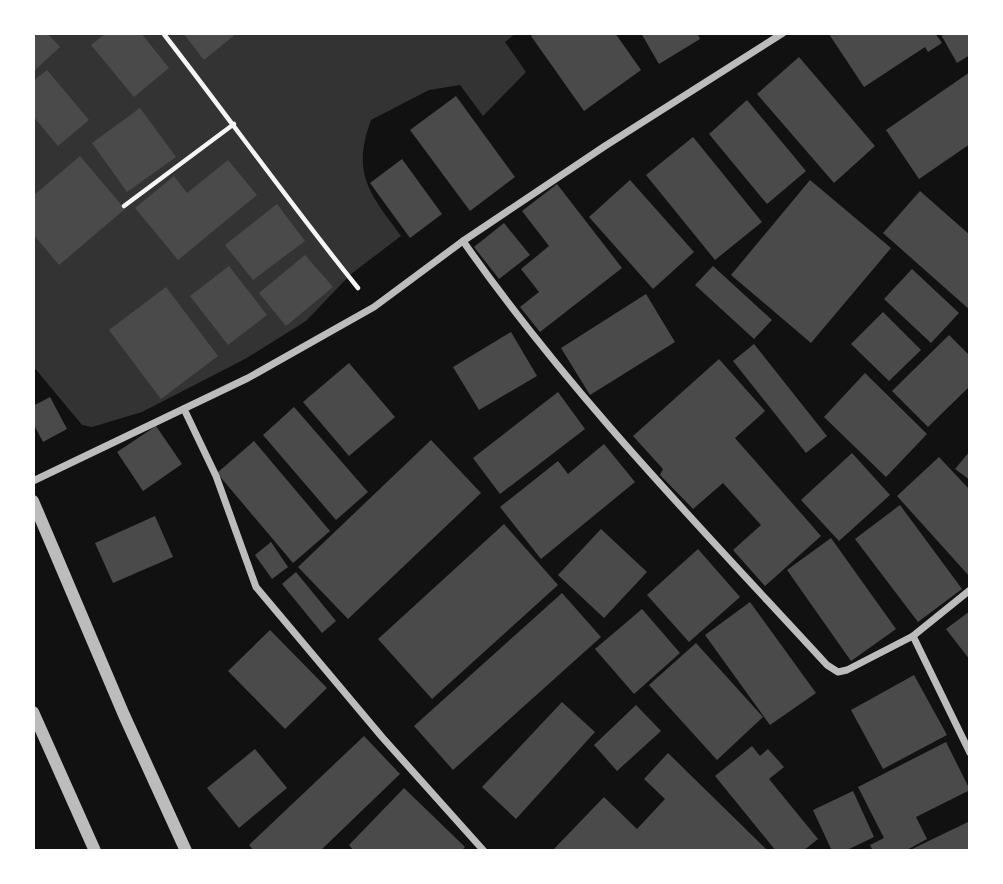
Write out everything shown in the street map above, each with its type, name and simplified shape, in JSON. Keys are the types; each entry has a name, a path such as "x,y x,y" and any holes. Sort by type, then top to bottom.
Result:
{"street":[{"path":"33,481 248,378 373,307 463,241 681,96 783,33"},
{"path":"463,241 546,352 613,433 827,665 838,672 847,670 913,636 970,590"},
{"path":"184,409 216,477 256,587 382,737 484,851"},
{"path":"33,501 124,715 186,851"},
{"path":"913,636 970,753"},
{"path":"33,712 95,851"}],"path":[{"path":"163,33 234,124 300,217 373,307"},
{"path":"124,206 234,124"}],"shaded area":[{"path":"33,33 516,33 505,42 526,72 483,116 460,85 429,90 371,120 363,155 367,182 380,208 401,236 351,274 306,321 245,359 142,412 92,427 82,425 33,366"}],"building":[{"path":"33,33 47,33 60,47 33,72"},
{"path":"106,33 141,33 169,68 134,97 91,45"},
{"path":"183,33 237,33 204,60"},
{"path":"535,33 615,33 641,70 584,111 531,36"},
{"path":"641,33 697,33 700,39 659,64"},
{"path":"935,33 942,43 928,52 925,47 864,87 829,34"},
{"path":"940,33 970,33 970,55 957,63"},
{"path":"799,57 875,146 834,183 757,94"},
{"path":"47,70 89,120 58,146 33,116 33,81"},
{"path":"970,72 970,144 919,179 886,130"},
{"path":"456,96 515,177 470,211 410,130"},
{"path":"747,100 806,171 767,204 709,134"},
{"path":"140,108 176,157 127,192 92,143"},
{"path":"693,137 762,222 715,260 646,175"},
{"path":"80,156 125,209 59,265 33,234 33,196"},
{"path":"402,159 442,214 410,238 370,183"},
{"path":"228,160 257,195 178,260 135,208 174,176 187,193"},
{"path":"630,180 694,252 653,289 589,217"},
{"path":"810,180 891,248 811,343 731,275"},
{"path":"557,184 622,268 540,332 520,307 539,292 521,269 549,246 522,211"},
{"path":"920,191 970,235 970,310 883,233"},
{"path":"277,204 305,241 253,280 225,245"},
{"path":"504,223 530,255 499,279 474,247"},
{"path":"305,255 333,287 286,326 259,293"},
{"path":"229,266 267,315 228,345 190,296"},
{"path":"713,266 772,320 754,339 695,285"},
{"path":"912,269 959,313 931,343 884,299"},
{"path":"166,287 218,356 161,399 109,330"},
{"path":"646,294 675,342 590,395 561,348"},
{"path":"883,312 921,350 889,381 851,344"},
{"path":"511,332 537,376 479,410 453,367"},
{"path":"949,335 970,356 970,386 928,427 892,391"},
{"path":"754,344 827,436 806,453 733,361"},
{"path":"719,359 765,411 735,438 821,536 765,586 733,550 761,525 723,483 693,509 660,475 663,469 633,436"},
{"path":"349,363 395,417 349,456 303,402"},
{"path":"865,373 927,434 886,477 824,417"},
{"path":"558,392 585,429 500,494 473,458"},
{"path":"50,397 67,429 43,442 33,423 33,406"},
{"path":"294,407 368,492 336,520 263,435"},
{"path":"156,426 182,464 143,491 117,452"},
{"path":"431,440 481,493 348,619 298,567"},
{"path":"254,441 330,531 293,563 217,473"},
{"path":"604,444 635,482 541,559 500,507 558,461 568,474"},
{"path":"970,451 970,480 955,469"},
{"path":"852,453 890,495 839,541 801,500"},
{"path":"939,457 970,490 970,577 897,496"},
{"path":"900,505 962,589 918,622 855,539"},
{"path":"155,516 173,557 113,583 95,543"},
{"path":"504,524 558,585 432,699 378,639"},
{"path":"601,529 647,572 604,618 558,575"},
{"path":"831,538 896,629 851,661 787,570"},
{"path":"271,542 288,567 272,579 255,555"},
{"path":"698,549 740,597 689,642 647,595"},
{"path":"296,572 336,621 322,633 282,584"},
{"path":"562,593 601,637 453,770 414,726"},
{"path":"750,602 816,693 770,725 705,635"},
{"path":"642,609 680,653 634,694 595,649"},
{"path":"970,611 970,660 946,629"},
{"path":"270,630 327,688 285,729 228,671"},
{"path":"696,643 763,717 717,760 649,685"},
{"path":"914,675 947,735 883,769 851,710"},
{"path":"562,702 595,732 516,819 482,787"},
{"path":"636,705 661,731 617,771 594,745"},
{"path":"364,736 400,774 320,851 254,851 249,845"},
{"path":"946,742 970,790 916,817 927,839 905,851 873,851 870,845 884,838 858,787"},
{"path":"752,746 760,756 768,749 784,767 769,779 818,839 803,851 776,851 715,776"},
{"path":"255,749 287,788 239,828 207,788"},
{"path":"668,753 768,851 552,851 604,797 637,829 665,799 644,779"},
{"path":"404,788 465,847 461,851 354,851 349,845"},
{"path":"853,791 874,837 845,851 832,851 813,810"},
{"path":"970,821 970,851 908,851"}]}
